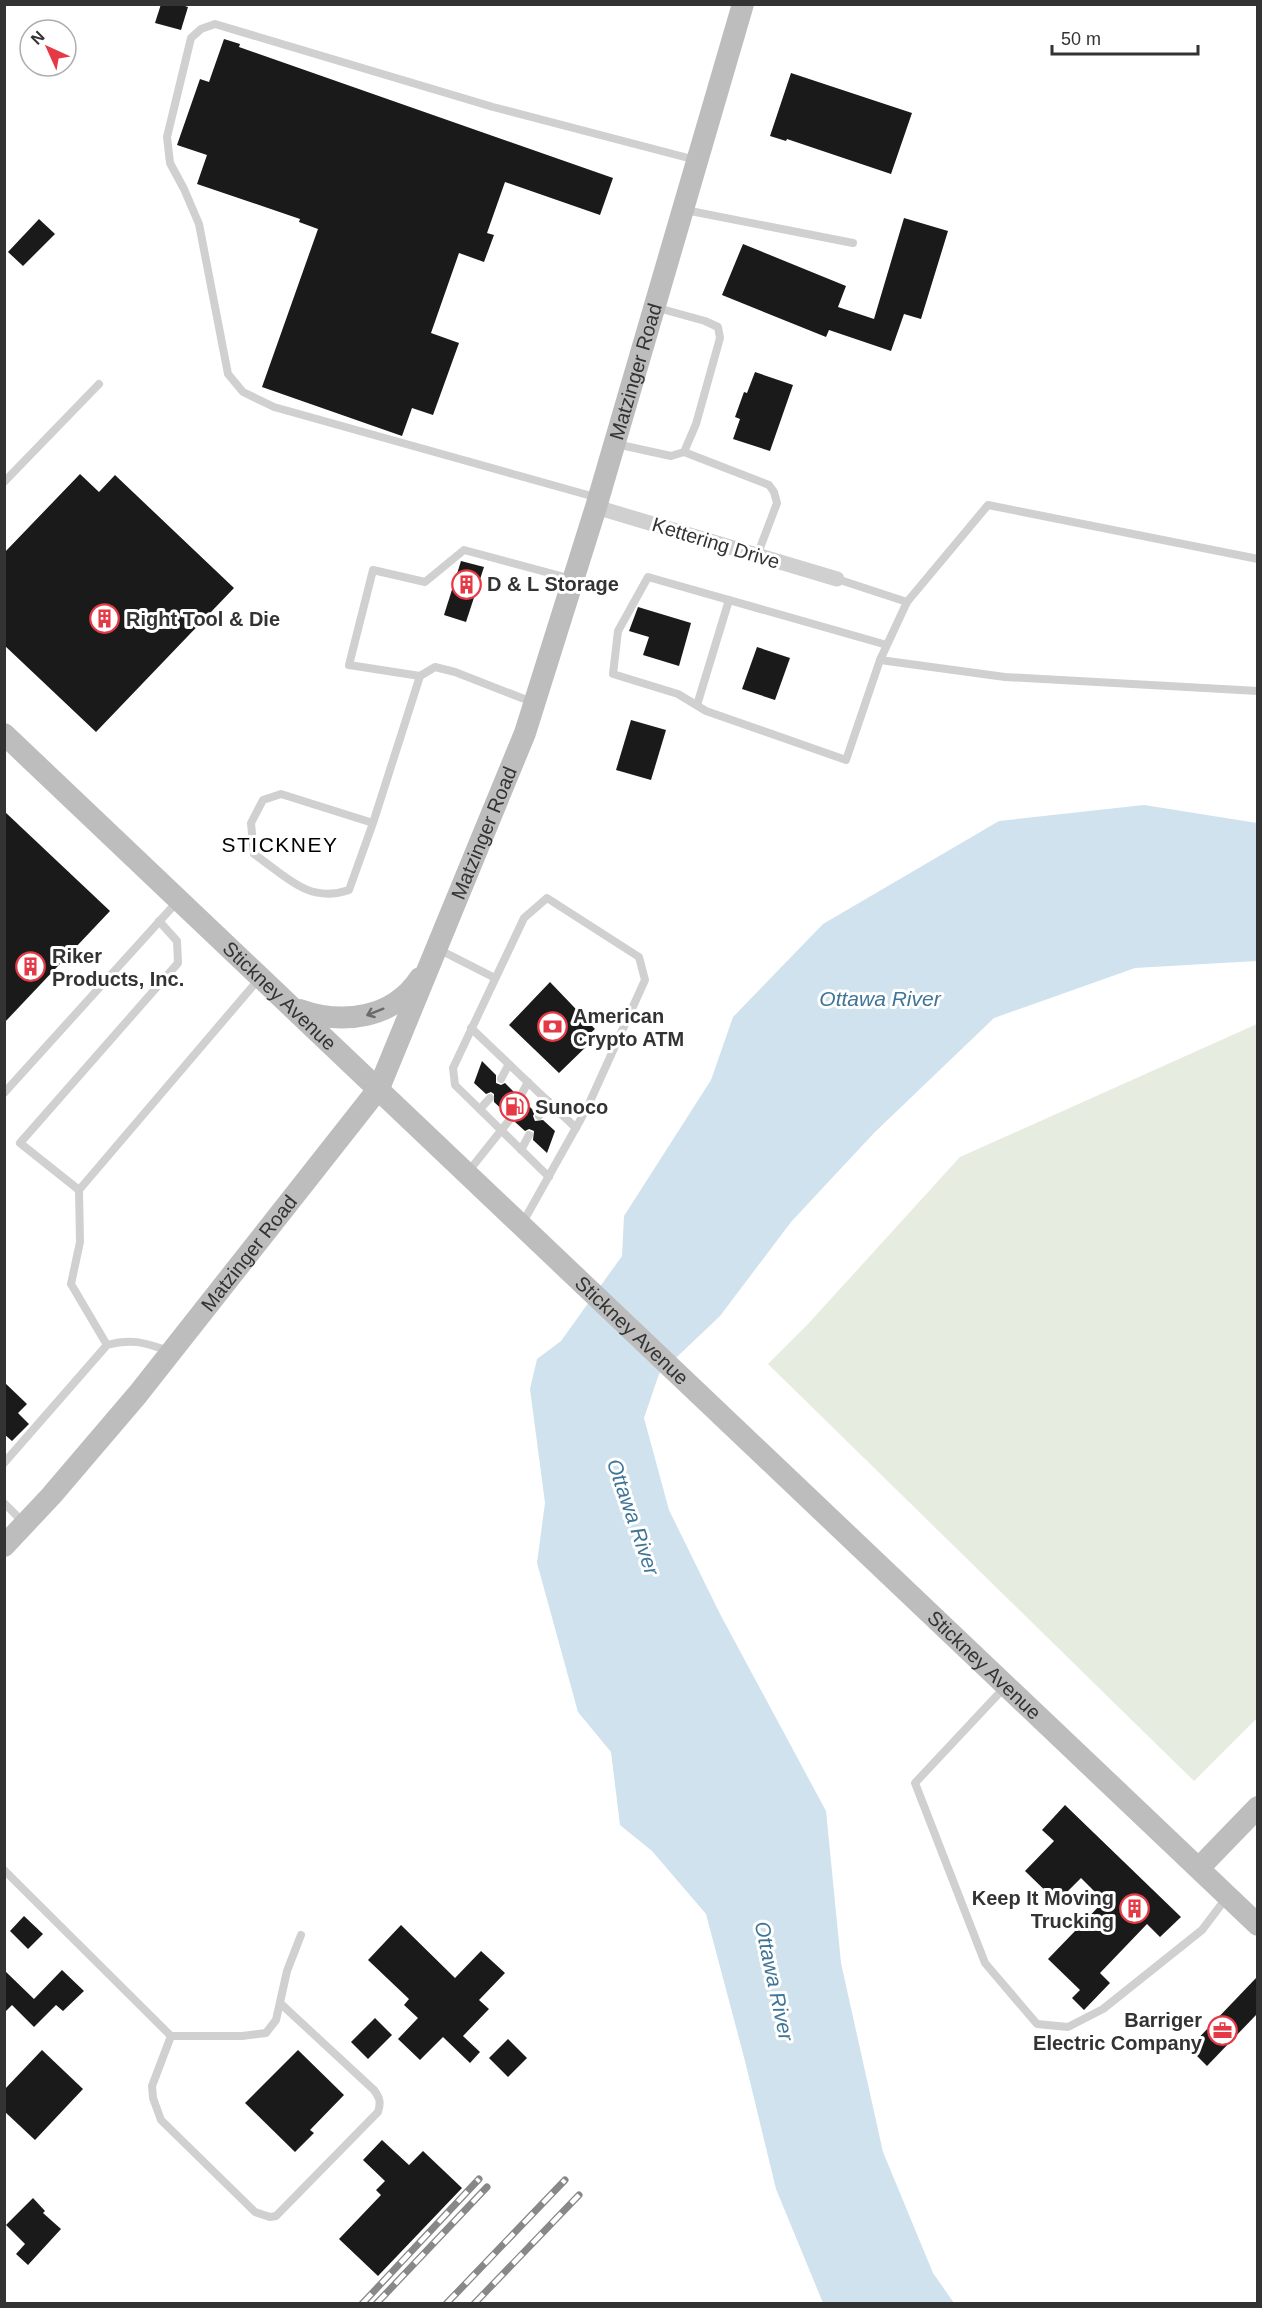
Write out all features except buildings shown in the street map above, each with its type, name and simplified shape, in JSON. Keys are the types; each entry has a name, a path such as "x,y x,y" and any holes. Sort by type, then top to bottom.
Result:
{"street":[{"name":"Matzinger Road","path":"4,1546 96,1446 379,1088 525,733 615,443 743,4"},
{"name":"Kettering Drive","path":"597,502 758,556 837,579"},
{"name":"Stickney Avenue","path":"4,734 1257,1925"},
{"path":"293,1007 328,1018 364,1017 393,1005 415,986 434,954"},
{"path":"1199,1868 1257,1807"}],"lane":[{"path":"597,502 273,407 243,392 228,374 199,224 170,163 167,137 191,38 201,29 215,24 493,106 698,160"},
{"path":"684,210 853,243"},
{"path":"654,307 705,321 718,327 720,338 696,424 684,452"},
{"path":"4,482 99,384"},
{"path":"615,443 671,456 684,452 770,485 777,503 758,556"},
{"path":"887,645 648,577 618,631 613,674 678,694 706,711 846,760 880,660 887,645 907,602 988,505 1257,560"},
{"path":"533,703 455,672 435,667 420,676 349,665 373,570 425,582 464,550 573,580"},
{"path":"837,579 907,602"},
{"path":"697,705 729,600"},
{"path":"880,660 1005,677 1257,691"},
{"path":"373,823 281,794 263,800 251,823 254,854 307,891 333,895 349,890 373,823 420,676"},
{"path":"522,1225 549,1177 576,1128 645,981 639,957 547,898 524,918 453,1068 455,1085 549,1177"},
{"path":"4,1093 179,899"},
{"path":"79,1190 20,1143 178,963 177,941 159,921"},
{"path":"434,954 495,978"},
{"path":"107,1345 71,1284 80,1242 79,1190 261,976"},
{"path":"471,1028 576,1128"},
{"path":"501,1079 509,1064"},
{"path":"519,1097 528,1082"},
{"path":"480,1109 490,1098"},
{"path":"539,1116 548,1101"},
{"path":"467,1173 511,1118"},
{"path":"521,1150 529,1135"},
{"path":"4,1463 107,1345 138,1340 172,1352"},
{"path":"4,1503 25,1524"},
{"path":"1007,1685 915,1783 985,1963 1037,2024 1068,2027 1103,2009 1202,1930 1228,1896"},
{"path":"4,1870 171,2036 242,2036 266,2032 276,2020 287,1971 301,1935"},
{"path":"171,2036 152,2086 153,2098 161,2120 255,2212 270,2217 276,2216 378,2112 380,2106 380,2098 375,2090 280,2003"}],"shaded area":[{"path":"1257,1024 1257,1718 1194,1781 768,1364 808,1324 960,1157"}],"water":[{"name":"Ottawa River","path":"1144,805 1257,823 1257,961 1135,968 994,1018 874,1133 791,1222 720,1316 659,1374 644,1418 669,1510 720,1614 826,1811 841,1963 883,2152 933,2273 954,2303 823,2303 776,2189 706,1914 652,1851 620,1825 611,1752 578,1712 537,1563 545,1503 530,1389 537,1359 561,1341 622,1256 624,1216 711,1080 733,1017 823,924 999,821"}],"railway":[{"path":"362,2304 479,2179"},
{"path":"446,2304 565,2180"},
{"path":"376,2304 487,2187"},
{"path":"474,2304 579,2195"}],"place":[{"name":"D & L Storage","path":"466,584"},
{"name":"Right Tool & Die","path":"105,619"},
{"name":"Riker Products, Inc.","path":"31,967"},
{"name":"American Crypto ATM","path":"552,1027"},
{"name":"Sunoco","path":"514,1107"},
{"name":"Keep It Moving Trucking","path":"1135,1909"},
{"name":"Barriger Electric Company","path":"1223,2031"}],"district":[{"name":"STICKNEY","path":"280,845"}]}
